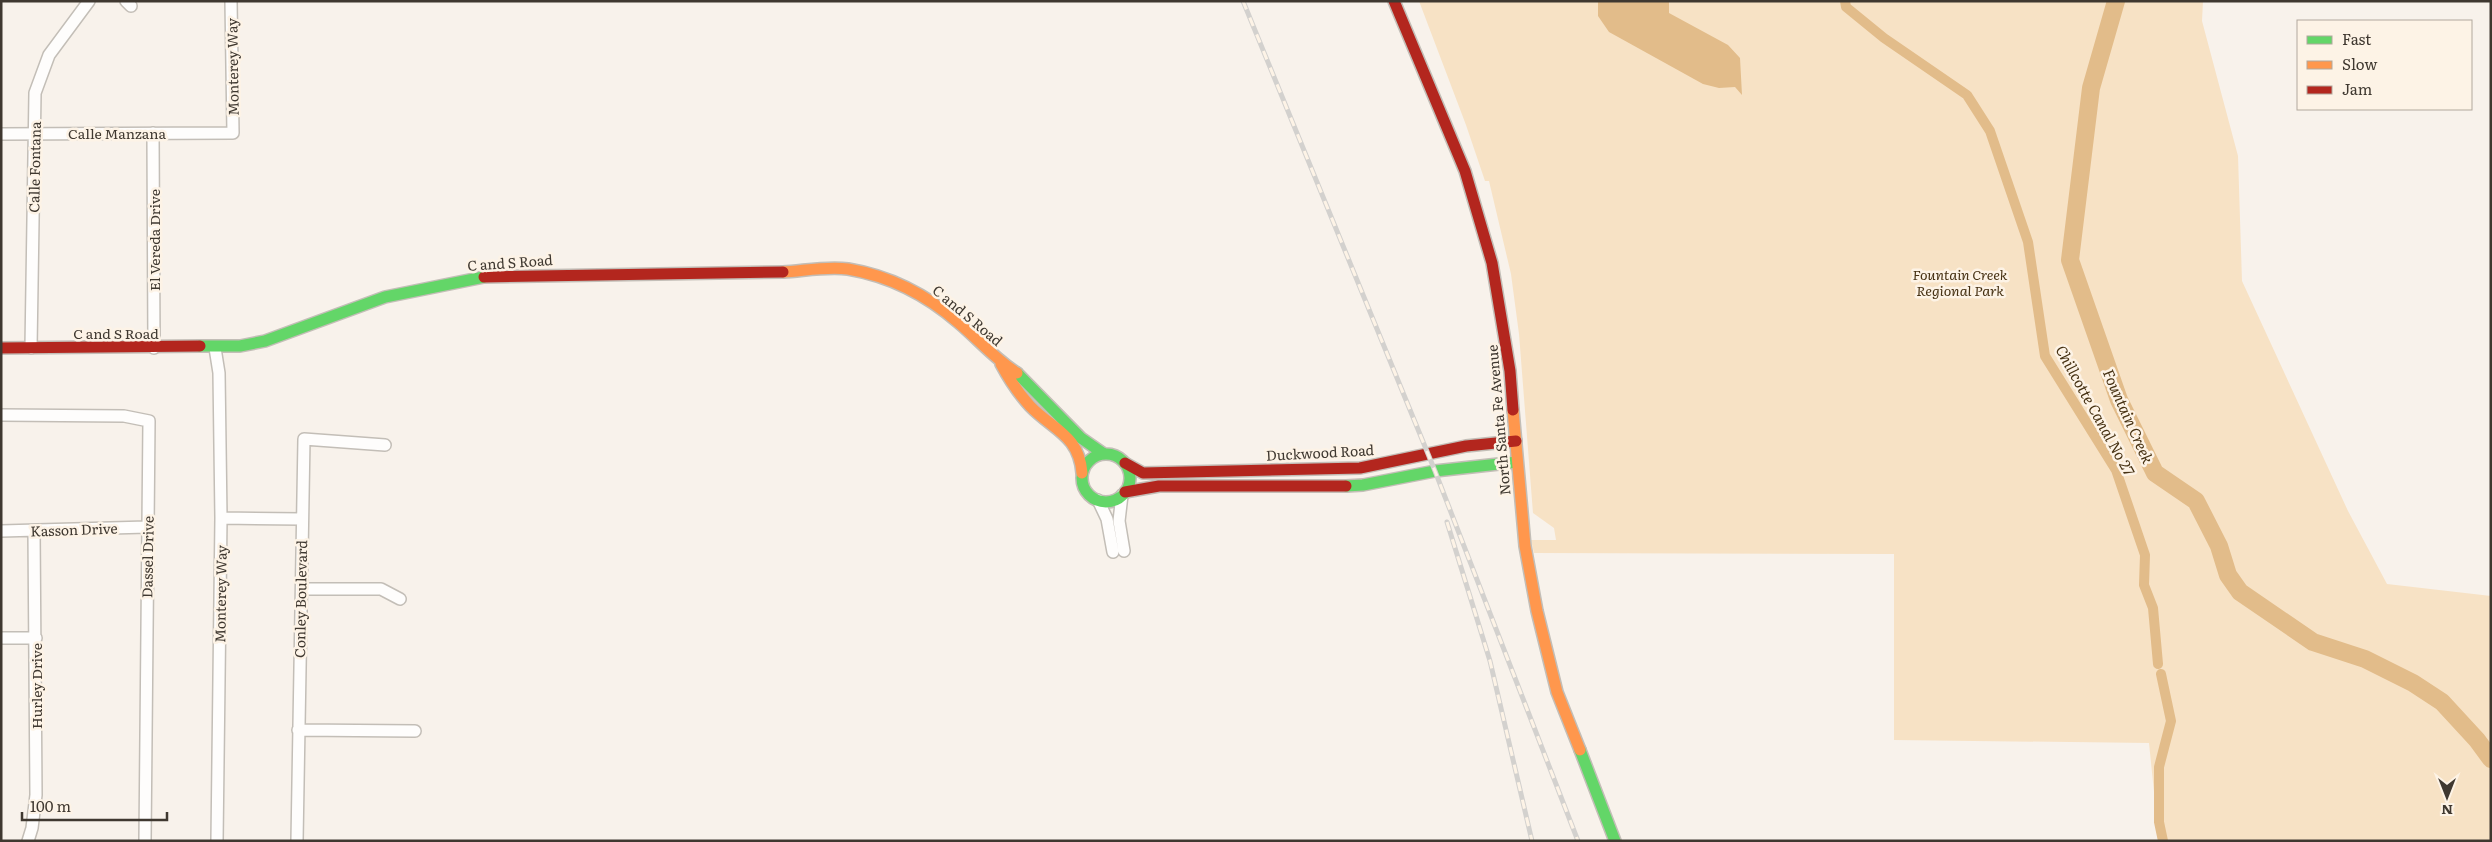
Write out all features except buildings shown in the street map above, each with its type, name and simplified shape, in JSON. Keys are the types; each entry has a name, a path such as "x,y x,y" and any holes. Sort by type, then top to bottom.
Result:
{"main road":[{"name":"North Santa Fe Avenue","path":"1394,1 1450,131 1479,213 1504,322 1525,546 1550,665 1566,716 1615,841"},
{"name":"C and S Road","path":"1,348 215,348 240,346 265,341 385,297 490,276 781,272 846,269 890,280 924,296 959,323 1000,362 1017,373 1080,438 1104,454"},
{"name":"C and S Road","path":"1000,362 1010,382 1034,411 1074,443 1082,461 1082,473"},
{"name":"Duckwood Road","path":"1125,463 1143,473 1360,468 1466,446 1516,441"},
{"path":"1124,494 1130,477 1125,463 1112,454 1104,454 1090,460 1082,473 1084,488 1089,495 1098,500 1112,501 1124,494 1159,486 1294,487 1363,485 1435,471 1517,462"}],"street":[{"name":"Calle Fontana","path":"31,348 35,93 49,55 89,1"},
{"name":"Monterey Way","path":"231,1 233,133"},
{"name":"El Vereda Drive","path":"153,133 154,348"},
{"name":"Calle Manzana","path":"1,134 233,133"},
{"name":"Monterey Way","path":"215,348 219,373 221,518 217,841"},
{"name":"Dassel Drive","path":"1,416 124,416 149,421 145,841"},
{"name":"Conley Boulevard","path":"297,841 302,589 301,519 304,439 385,445"},
{"path":"1098,500 1118,551 1119,521 1124,494"},
{"path":"221,518 301,519"},
{"name":"Kasson Drive","path":"1,531 147,527"},
{"name":"Hurley Drive","path":"28,841 32,828 36,795 34,531"},
{"path":"302,589 381,588 400,598"},
{"path":"1,638 36,638"},
{"path":"298,730 415,731"}],"green space":[{"name":"Fountain Creek Regional Park","path":"1419,1 2203,1 2202,21 2238,156 2242,281 2348,511 2387,584 2491,596 2491,841 2159,841 2149,743 1894,740 1894,554 1534,553 1531,540 1556,540 1554,528 1533,513 1519,334 1511,274 1489,181 1485,181"}],"shaded area":[{"path":"1598,1 1669,1 1669,13 1728,45 1740,58 1742,95 1735,87 1719,88 1703,84 1609,32 1598,16"}],"waterway":[{"name":"Chillcotte Canal No 27","path":"1845,1 1846,7 1884,38 1967,95 1990,131 2028,242 2045,356 2116,470 2145,555 2144,585 2153,608 2158,664"},
{"name":"Fountain Creek","path":"2116,1 2091,88 2070,260 2119,400 2155,473 2196,501 2219,546 2228,575 2240,592 2313,642 2365,659 2413,683 2442,702 2477,740 2491,759"},
{"name":"Chillcotte Canal No 27","path":"2161,674 2171,721 2159,767 2159,822 2163,841"}],"railway":[{"path":"1243,1 1435,471 1578,841"},
{"path":"1447,522 1490,661 1532,841"}],"traffic: fast":[{"path":"200,346 240,346 265,341 385,297 484,277"},
{"path":"1017,373 1081,438 1104,454"},
{"path":"1101,454 1111,454 1123,461 1130,473 1130,478 1130,483 1123,495 1111,502 1101,502 1093,498 1086,491 1082,483 1082,473 1086,465 1093,458 1101,454"},
{"path":"1346,486 1363,485 1435,471 1517,462"},
{"path":"1580,750 1615,841"}],"traffic: slow":[{"path":"783,272 823,268 848,269 879,276 907,288 947,313 994,356 1017,373"},
{"path":"1001,364 1014,386 1030,406 1070,441 1080,460 1082,473"},
{"path":"1513,410 1525,546 1537,611 1557,692 1580,750"}],"traffic: jam":[{"path":"1394,1 1465,171 1492,263 1510,371 1513,410"},
{"path":"484,277 783,272"},
{"path":"1,348 200,346"},
{"path":"1125,463 1143,473 1360,468 1466,446 1516,441"},
{"path":"1125,492 1159,486 1346,486"}]}
